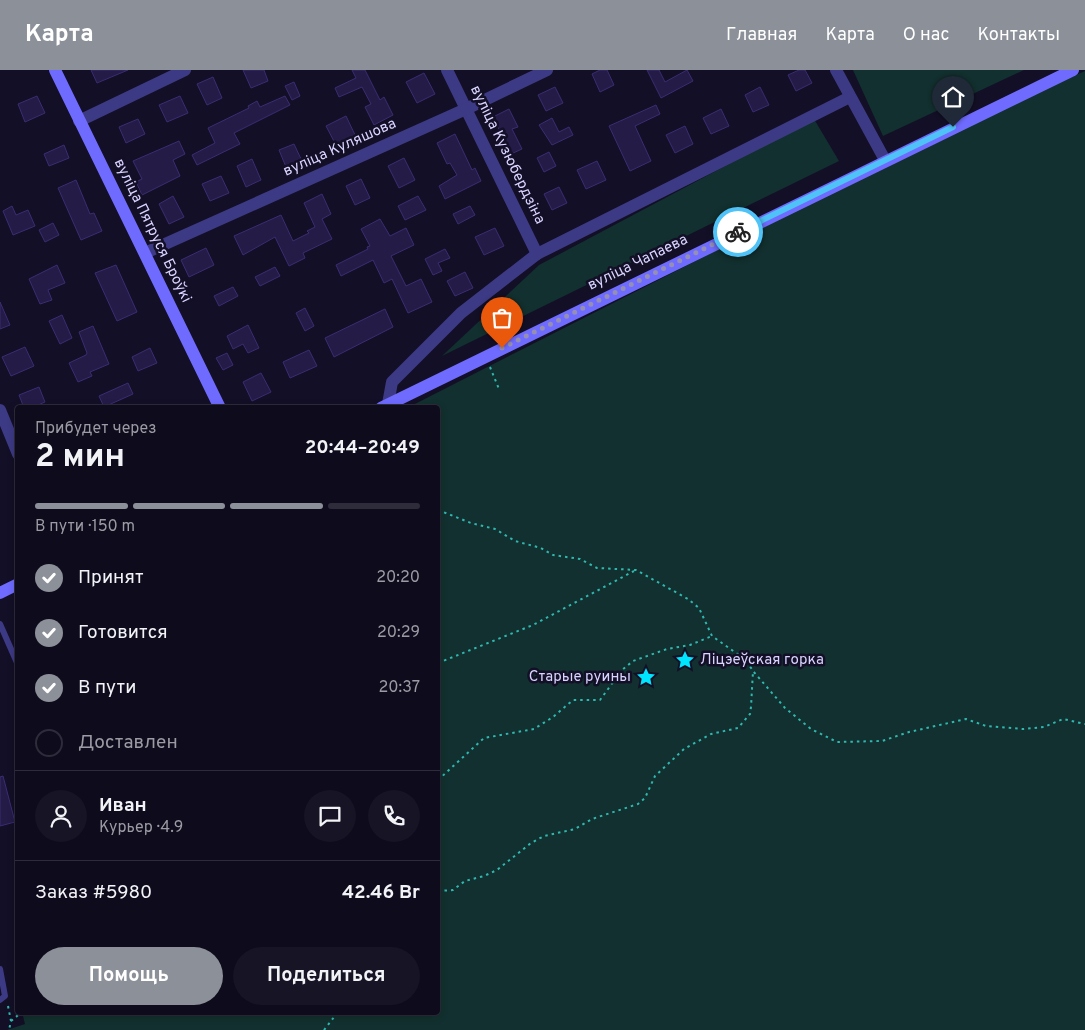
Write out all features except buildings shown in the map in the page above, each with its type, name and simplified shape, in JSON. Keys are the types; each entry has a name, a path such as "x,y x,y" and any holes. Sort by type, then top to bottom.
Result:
{"main road":[{"name":"вуліца Пятруся Броўкі","path":"55,70 219,405"},
{"name":"вуліца Чапаева","path":"387,405 885,160 1073,70"},
{"path":"0,593 15,586"}],"street":[{"path":"79,121 185,70"},
{"name":"вуліца Кузюбердзіна","path":"447,70 537,254"},
{"name":"вуліца Куляшова","path":"145,253 466,109 547,70"},
{"path":"836,70 885,160"},
{"path":"385,405 392,382 461,313 537,254 850,97"},
{"path":"0,410 15,447"}],"lane":[{"path":"0,624 15,658"},
{"path":"0,969 2,998"}],"path":[{"path":"485,356 499,389"},
{"path":"440,511 471,523 496,529 515,540 541,548 553,555 580,558 597,568 636,570 695,603 712,636 741,655 792,715 811,730 837,742 882,741 909,732 966,719 986,726 1023,729 1044,727 1063,719 1085,724"},
{"path":"440,662 533,625 636,570"},
{"path":"440,778 484,738 534,729 553,717 573,700 600,700 622,670 633,661 667,649 690,645 712,636"},
{"path":"440,891 452,890 464,881 484,876 497,870 544,836 574,829 592,819 638,804 645,798 655,776 684,749 711,734 738,728 750,714 753,671"},
{"path":"2,998 11,1021 9,1030"},
{"path":"11,1021 18,1015"},
{"path":"324,1030 336,1015"}],"green space":[{"path":"853,70 1024,70 883,136"},
{"path":"1085,71 1085,1030 7,1030 25,1024 23,1015 440,1015 440,405 413,405 971,121"},
{"path":"814,119 839,161 442,356 539,265"}],"way so far":[{"path":"502,348 738,232"}],"place":[{"name":"Ліцэеўская горка","path":"685,660"},
{"name":"Старые руины","path":"646,677"}],"route":[{"path":"738,232 953,127"}]}
